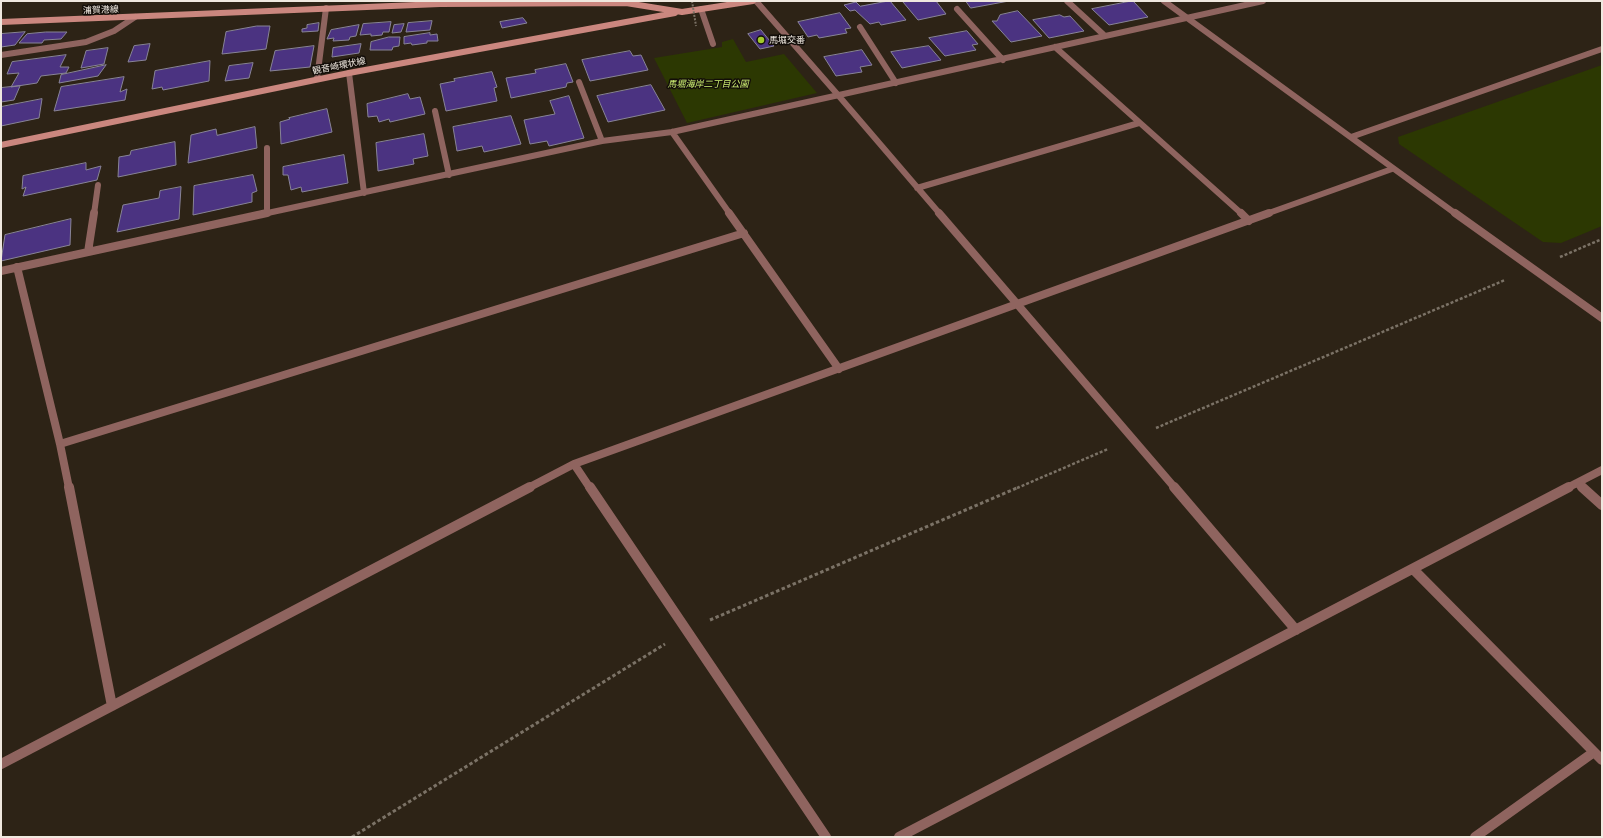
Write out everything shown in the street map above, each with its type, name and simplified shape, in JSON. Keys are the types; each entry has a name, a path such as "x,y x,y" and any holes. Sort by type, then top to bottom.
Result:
{"main road":[{"name":"浦賀港線","path":"1,22 440,2 626,3 682,12 753,1"},
{"name":"観音崎環状線","path":"1,145 317,79 682,12"}],"street":[{"path":"756,1 1296,630"},
{"path":"1066,1 1105,36"},
{"path":"1164,1 1351,137 1392,169 1602,318"},
{"path":"1,271 602,141 672,132 1003,60 1263,1"},
{"path":"317,79 326,8"},
{"path":"701,9 713,44"},
{"path":"957,9 1003,60"},
{"path":"1,55 86,42 114,31 135,17"},
{"path":"860,27 896,83"},
{"path":"1055,48 1249,220"},
{"path":"1351,137 1602,49"},
{"path":"349,73 364,193"},
{"path":"579,82 602,141"},
{"path":"435,111 449,175"},
{"path":"917,188 1139,123"},
{"path":"672,132 839,369"},
{"path":"267,148 267,213"},
{"path":"1,764 574,464 1392,169"},
{"path":"88,252 98,185"},
{"path":"60,444 744,233"},
{"path":"17,267 60,444 112,706"},
{"path":"574,464 826,837"},
{"path":"899,837 1602,470"},
{"path":"1577,483 1602,505"},
{"path":"1413,569 1602,760"},
{"path":"1475,837 1594,752"}],"path":[{"path":"692,1 696,26"},
{"path":"352,837 687,630 1132,438 1602,239"}],"green space":[{"name":"馬堀海岸二丁目公園","path":"733,39 746,62 784,54 817,93 687,123 654,58 722,47 722,42"},
{"path":"1602,65 1602,226 1561,243 1543,242 1399,144 1398,137"}],"building":[{"path":"890,1 906,20 881,25 879,22 870,24 855,10 850,11 844,5 856,2 860,6"},
{"path":"936,1 946,14 918,20 903,2"},
{"path":"966,1 1009,1 971,8"},
{"path":"1133,1 1148,17 1109,25 1092,9"},
{"path":"1018,11 1042,36 1011,42 992,21 997,21 1000,15"},
{"path":"840,13 851,28 845,29 847,33 819,38 817,35 808,37 798,22"},
{"path":"1060,15 1064,17 1070,16 1084,31 1049,38 1033,20"},
{"path":"523,18 527,23 502,28 500,22"},
{"path":"432,21 430,30 406,32 408,23"},
{"path":"391,22 389,32 383,32 382,35 360,35 363,24"},
{"path":"319,23 318,31 302,32 302,29 307,28 307,25"},
{"path":"404,24 401,32 392,33 394,25"},
{"path":"359,25 356,36 350,37 349,40 333,41 334,38 327,39 331,30"},
{"path":"257,26 270,26 266,49 222,54 226,32"},
{"name":"馬堀交番","path":"761,30 774,46 760,49 748,34"},
{"path":"967,31 978,44 972,45 976,50 945,56 929,38"},
{"path":"25,32 15,45 1,47 1,34"},
{"path":"67,32 61,39 44,40 42,43 19,43 27,34"},
{"path":"430,33 430,35 437,34 438,41 427,41 427,43 412,45 411,43 404,44 404,37"},
{"path":"389,37 400,37 399,46 393,47 392,50 370,50 371,42"},
{"path":"150,44 146,60 128,62 134,46"},
{"path":"361,44 359,53 332,57 333,48"},
{"path":"314,46 310,67 270,71 275,51"},
{"path":"929,46 941,60 902,68 891,52"},
{"path":"108,48 104,64 81,68 86,51"},
{"path":"862,50 872,65 860,67 862,72 836,76 824,57"},
{"path":"630,51 633,56 641,55 648,70 590,81 582,60"},
{"path":"66,55 60,67 69,67 66,73 41,76 37,83 11,87 19,73 7,74 12,62"},
{"path":"210,61 209,81 163,90 162,87 152,89 155,71"},
{"path":"253,63 249,78 225,81 229,66"},
{"path":"566,64 573,82 567,83 566,87 511,98 506,78 536,73 535,70"},
{"path":"106,65 98,76 59,83 61,75"},
{"path":"492,72 497,87 494,88 497,101 446,111 440,84 455,81 454,79"},
{"path":"124,77 120,92 127,89 125,100 54,111 61,87"},
{"path":"651,85 665,110 608,122 597,96"},
{"path":"20,86 14,100 1,102 1,88"},
{"path":"408,94 410,99 420,97 425,114 390,122 389,119 379,122 377,116 368,117 367,104"},
{"path":"569,96 584,138 549,146 547,141 530,144 524,120 555,114 550,101"},
{"path":"42,99 39,118 1,126 1,107"},
{"path":"327,109 332,132 281,144 280,122 290,119 289,118"},
{"path":"511,116 521,144 484,152 482,146 457,151 453,127"},
{"path":"255,127 257,148 188,163 191,135 216,129 217,135"},
{"path":"424,134 428,156 413,159 414,164 378,171 376,143"},
{"path":"175,142 176,165 118,177 119,157 130,155 131,151"},
{"path":"344,155 348,183 302,192 301,187 291,190 288,175 283,175 283,167"},
{"path":"86,163 86,170 101,166 97,180 23,196 26,187 22,189 23,176"},
{"path":"253,175 257,191 252,193 252,202 193,215 194,186"},
{"path":"181,187 179,219 117,232 123,205 159,198 160,191"},
{"path":"71,219 70,245 1,261 5,235"}],"place":[{"name":"馬堀交番","path":"761,40"}]}
